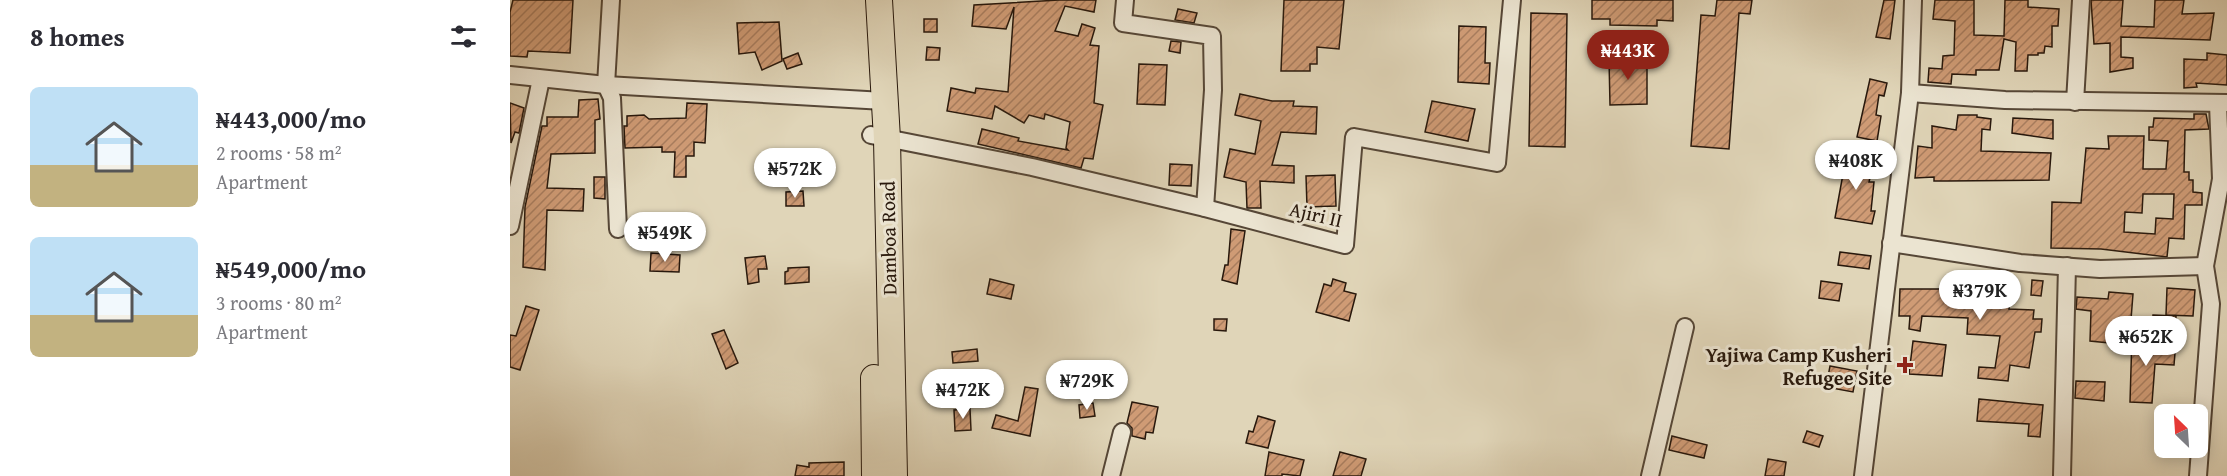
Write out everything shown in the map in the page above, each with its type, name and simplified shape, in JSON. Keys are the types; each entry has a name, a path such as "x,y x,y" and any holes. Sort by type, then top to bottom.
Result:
{"main road":[{"name":"Damboa Road","path":"867,0 877,101 894,476"},
{"name":"Damboa Road","path":"877,101 879,0"},
{"name":"Damboa Road","path":"875,476 879,137"}],"street":[{"path":"611,0 606,85 612,98 618,229"},
{"path":"1125,0 1123,23 1212,36 1213,90 1205,208"},
{"name":"Ajiri II","path":"879,137 1032,167 1205,208 1345,245 1354,136 1497,163 1512,0"},
{"path":"1863,476 1910,93 1913,0"},
{"path":"2076,102 2081,0"},
{"path":"510,75 606,85 877,101"},
{"path":"510,226 541,79"},
{"path":"1910,93 2005,100 2223,103 2221,179 2205,266 2211,304 2198,476"},
{"path":"1891,243 2020,263 2100,268 2205,266"},
{"path":"2062,476 2067,266"},
{"path":"1650,476 1685,327"},
{"path":"1111,476 1122,432"}],"building":[{"path":"513,0 573,0 570,53 528,51 527,57 510,56 510,12"},
{"path":"1096,0 1094,12 1065,6 1055,31 1078,36 1082,24 1095,28 1090,45 1099,46 1094,103 1103,105 1093,159 1084,158 1081,168 978,144 982,129 1019,138 1018,141 1068,150 1066,148 1070,122 1045,114 1044,119 1029,115 1024,123 995,106 992,119 947,111 951,88 975,93 976,88 1008,92 1014,7 1006,29 972,26 974,5"},
{"path":"1284,0 1344,0 1339,49 1317,47 1317,64 1310,64 1310,71 1281,71"},
{"path":"1592,0 1673,0 1673,21 1657,20 1657,26 1610,25 1610,19 1592,19"},
{"path":"1717,0 1752,0 1750,14 1739,13 1729,149 1691,146 1701,15 1715,16"},
{"path":"1884,0 1895,0 1890,39 1876,37"},
{"path":"1935,0 1974,0 1974,35 2004,36 2005,0 2028,0 2028,7 2059,9 2058,26 2052,26 2052,47 2045,46 2044,53 2038,53 2038,55 2028,55 2027,71 2015,71 2016,42 2004,39 1999,70 1976,70 1976,75 1952,74 1951,84 1928,82 1929,68 1942,69 1943,56 1954,55 1955,21 1933,19"},
{"path":"2091,0 2123,0 2121,26 2154,27 2155,0 2184,0 2182,14 2214,13 2210,40 2121,37 2121,57 2133,58 2133,68 2110,72 2110,43 2094,44"},
{"path":"1178,9 1197,13 1194,23 1175,20"},
{"path":"1531,13 1567,14 1565,147 1529,146"},
{"path":"924,19 937,19 937,32 924,32"},
{"path":"779,22 782,61 762,70 755,52 739,54 737,23"},
{"path":"1459,26 1486,27 1485,63 1490,63 1489,84 1458,82"},
{"path":"1171,41 1181,42 1180,53 1169,51"},
{"path":"927,47 940,48 939,60 926,60"},
{"path":"798,53 802,64 787,69 783,59"},
{"path":"2207,53 2227,55 2227,85 2196,83 2197,87 2184,88 2184,59 2207,60"},
{"path":"1647,58 1647,104 1610,105 1609,59"},
{"path":"1139,64 1167,65 1165,105 1137,104"},
{"path":"1870,79 1887,83 1884,96 1879,95 1876,115 1881,116 1877,141 1857,137"},
{"path":"1240,94 1272,101 1294,101 1293,106 1317,107 1316,134 1281,132 1272,165 1294,166 1294,183 1260,181 1261,208 1247,208 1246,182 1224,177 1230,149 1255,154 1261,121 1235,115"},
{"path":"598,99 600,119 595,120 595,153 551,154 547,188 584,189 583,211 547,210 545,270 523,267 525,207 542,126 547,126 547,117 578,117 579,100"},
{"path":"1432,101 1475,109 1468,141 1425,132"},
{"path":"510,103 524,108 519,133 515,132 511,143"},
{"path":"687,103 707,104 705,143 694,142 694,156 686,156 686,177 674,177 675,152 662,152 662,147 625,148 624,126 627,126 627,116 644,115 649,119 686,118"},
{"path":"2194,114 2206,114 2209,129 2185,130 2184,172 2189,172 2189,180 2193,180 2193,192 2202,193 2202,205 2185,205 2184,239 2169,238 2167,257 2101,249 2051,248 2052,202 2081,203 2086,148 2109,149 2108,136 2144,136 2143,169 2166,169 2168,141 2149,140 2149,127 2153,127 2154,118 2194,119","holes":["2143,194 2174,194 2173,219 2156,218 2155,234 2124,232 2125,212 2142,213"]},
{"path":"1958,115 1977,115 1977,117 1991,119 1990,130 1982,129 1981,151 2051,153 2049,180 1934,181 1934,177 1915,178 1918,146 1932,148 1932,126 1956,130"},
{"path":"2013,118 2053,120 2053,139 2012,133"},
{"path":"1847,152 1857,153 1856,158 1874,162 1869,182 1874,182 1871,211 1875,211 1872,224 1835,218"},
{"path":"1170,164 1192,165 1191,186 1169,185"},
{"path":"1335,175 1336,206 1307,207 1306,176"},
{"path":"594,177 605,177 605,199 594,198"},
{"path":"803,191 804,206 786,206 786,192"},
{"path":"1231,229 1245,231 1237,284 1222,280 1225,265 1228,265"},
{"path":"1840,252 1871,256 1869,269 1838,265"},
{"path":"651,253 680,255 679,272 650,271"},
{"path":"765,256 767,269 758,269 759,282 748,284 745,258"},
{"path":"809,267 809,282 785,284 785,272 788,268"},
{"path":"1989,278 2011,283 2009,309 2034,310 2033,319 2042,319 2041,332 2035,332 2029,368 2010,365 2008,381 1978,378 1979,367 1995,368 2000,336 1967,334 1968,318 1922,316 1920,331 1909,329 1910,316 1899,316 1900,289 1950,289 1950,299 1982,301 1984,280"},
{"path":"990,279 1014,285 1011,299 987,294"},
{"path":"1333,279 1346,283 1344,291 1356,294 1349,321 1316,312 1324,284 1331,286"},
{"path":"2032,280 2043,281 2041,296 2031,295"},
{"path":"1821,281 1842,284 1839,301 1819,298"},
{"path":"2167,288 2195,290 2193,316 2166,315"},
{"path":"2109,292 2133,294 2129,345 2090,341 2091,311 2076,309 2077,297 2108,299"},
{"path":"526,306 539,310 520,370 510,367 510,335 516,336"},
{"path":"2153,315 2176,316 2175,332 2152,331"},
{"path":"1214,319 1227,319 1226,331 1214,330"},
{"path":"724,330 738,363 726,369 712,334"},
{"path":"2132,336 2161,337 2160,352 2175,353 2174,365 2155,364 2152,403 2130,402"},
{"path":"1913,341 1946,345 1942,376 1909,374"},
{"path":"977,349 978,361 953,363 952,352"},
{"path":"1830,366 1857,371 1853,392 1826,387"},
{"path":"2076,381 2105,382 2104,401 2075,398"},
{"path":"1025,387 1038,389 1030,436 992,428 996,415 1018,421"},
{"path":"1979,399 2043,405 2040,437 2028,436 2029,424 1977,421"},
{"path":"1132,402 1158,407 1153,433 1146,432 1145,439 1132,436 1132,428 1127,423"},
{"path":"1093,403 1095,416 1080,418 1079,405"},
{"path":"970,409 971,430 955,431 954,410"},
{"path":"1258,416 1275,421 1268,448 1246,443 1249,431 1253,432"},
{"path":"1807,431 1823,436 1819,447 1803,442"},
{"path":"1672,436 1707,445 1704,458 1669,450"},
{"path":"1269,452 1304,460 1300,476 1282,474 1282,476 1265,476"},
{"path":"1340,452 1366,459 1361,476 1333,476"},
{"path":"1768,459 1786,462 1784,476 1765,476"},
{"path":"844,462 844,476 795,476 797,465 809,467 809,463"}],"place":[{"name":"Yajiwa Camp Kusheri Refugee Site","path":"1905,365"}]}
